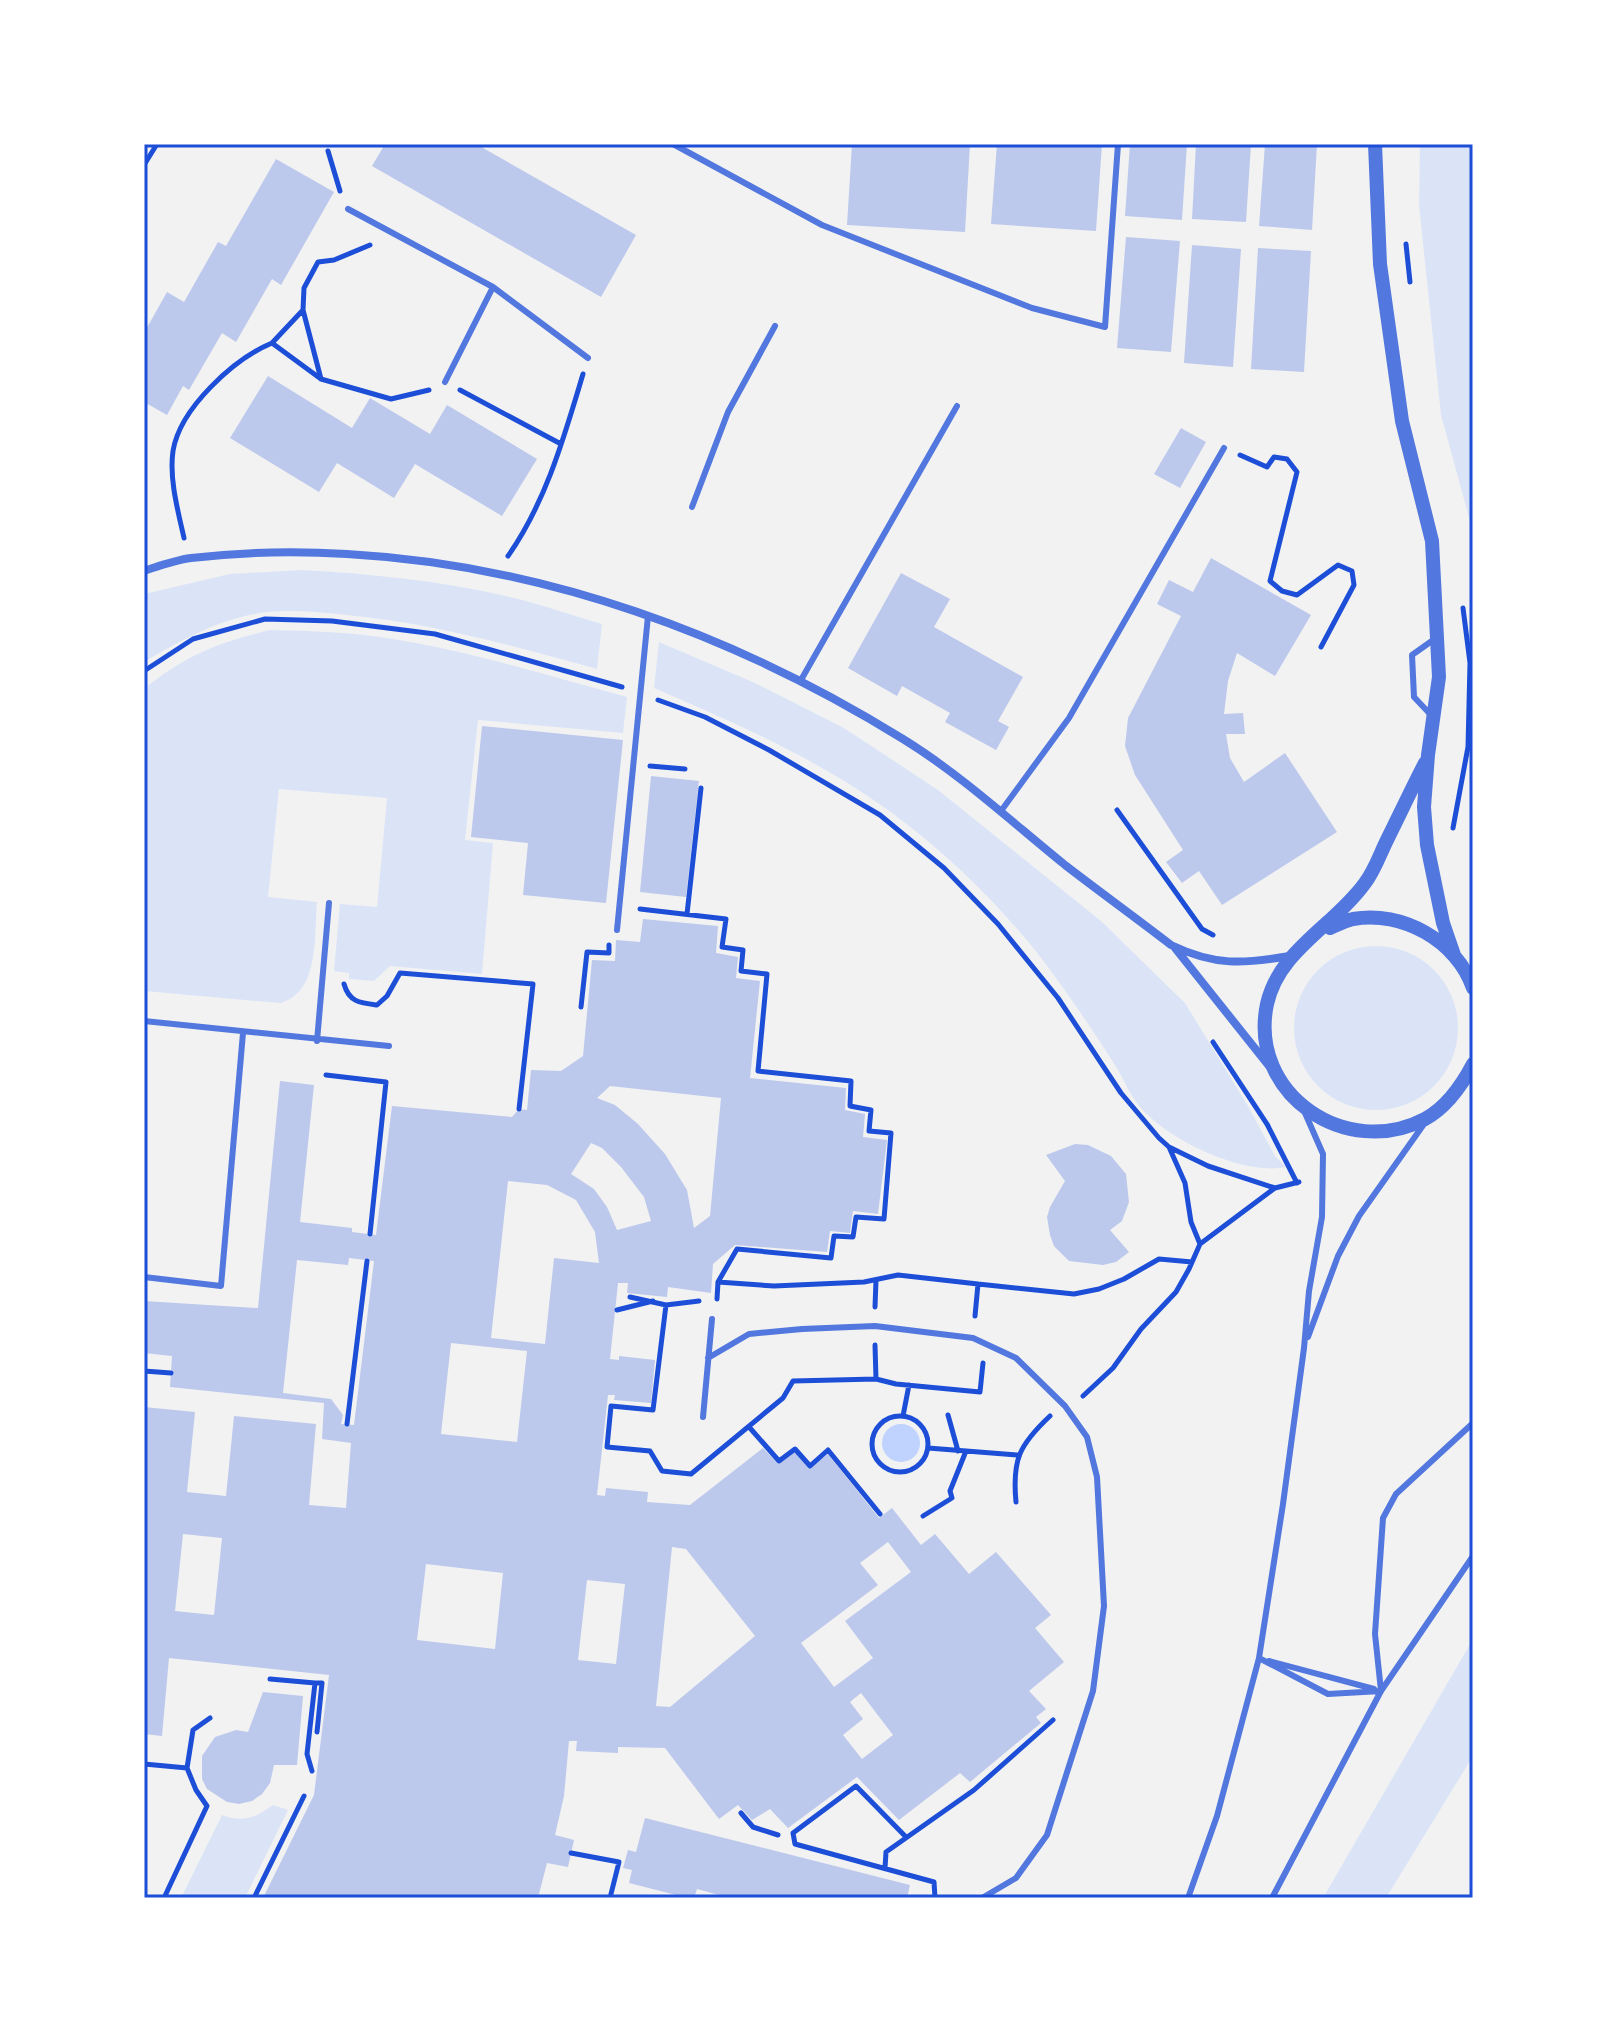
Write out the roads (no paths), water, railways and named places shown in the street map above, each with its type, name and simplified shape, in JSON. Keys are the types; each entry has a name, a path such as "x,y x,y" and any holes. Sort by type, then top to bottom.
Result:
{"street":[{"path":"1375,144 1380,264 1402,421 1432,541 1439,677 1424,807 1427,845 1443,923 1454,955 1472,982"},
{"path":"144,571 188,558 299,551 399,557 555,585 648,616 801,680 906,740 1171,945 1198,958 1227,962 1290,956"},
{"path":"1283,1084 1271,1060 1265,1033 1267,1005 1275,980 1290,956 1348,907 1368,879 1428,755"},
{"path":"1318,933 1353,919 1391,919 1426,931 1454,955"},
{"path":"1171,945 1302,1106 1330,1124 1363,1132 1397,1130 1428,1118 1465,1091 1473,1064"}],"lane":[{"path":"673,144 835,231 1032,308 1105,327 1118,144"},
{"path":"348,209 493,287 588,358"},
{"path":"445,382 493,287"},
{"path":"692,507 728,412 775,326"},
{"path":"801,680 957,406"},
{"path":"1001,811 1069,718 1224,448"},
{"path":"617,930 648,616"},
{"path":"1434,717 1414,697 1412,655 1439,636"},
{"path":"317,1041 329,903"},
{"path":"144,1021 389,1046"},
{"path":"144,1277 221,1286 243,1033"},
{"path":"1188,1898 1217,1816 1259,1658 1304,1348 1309,1291 1322,1217 1324,1175 1323,1154 1302,1106"},
{"path":"1304,1348 1338,1256 1359,1216 1428,1118"},
{"path":"703,1417 712,1319"},
{"path":"708,1358 749,1334 875,1326 973,1338 1016,1358 1065,1406 1087,1437 1101,1511 1104,1606 1093,1691 1047,1835 1016,1878 982,1898"},
{"path":"1381,1691 1375,1634 1383,1518 1396,1494 1473,1423"},
{"path":"1272,1898 1381,1691 1473,1556"},
{"path":"1259,1658 1328,1694 1381,1691"},
{"path":"1259,1658 1381,1691"}],"water":[{"path":"901,1424 914,1430 920,1443 914,1456 901,1462 888,1456 882,1443 888,1430"}]}
